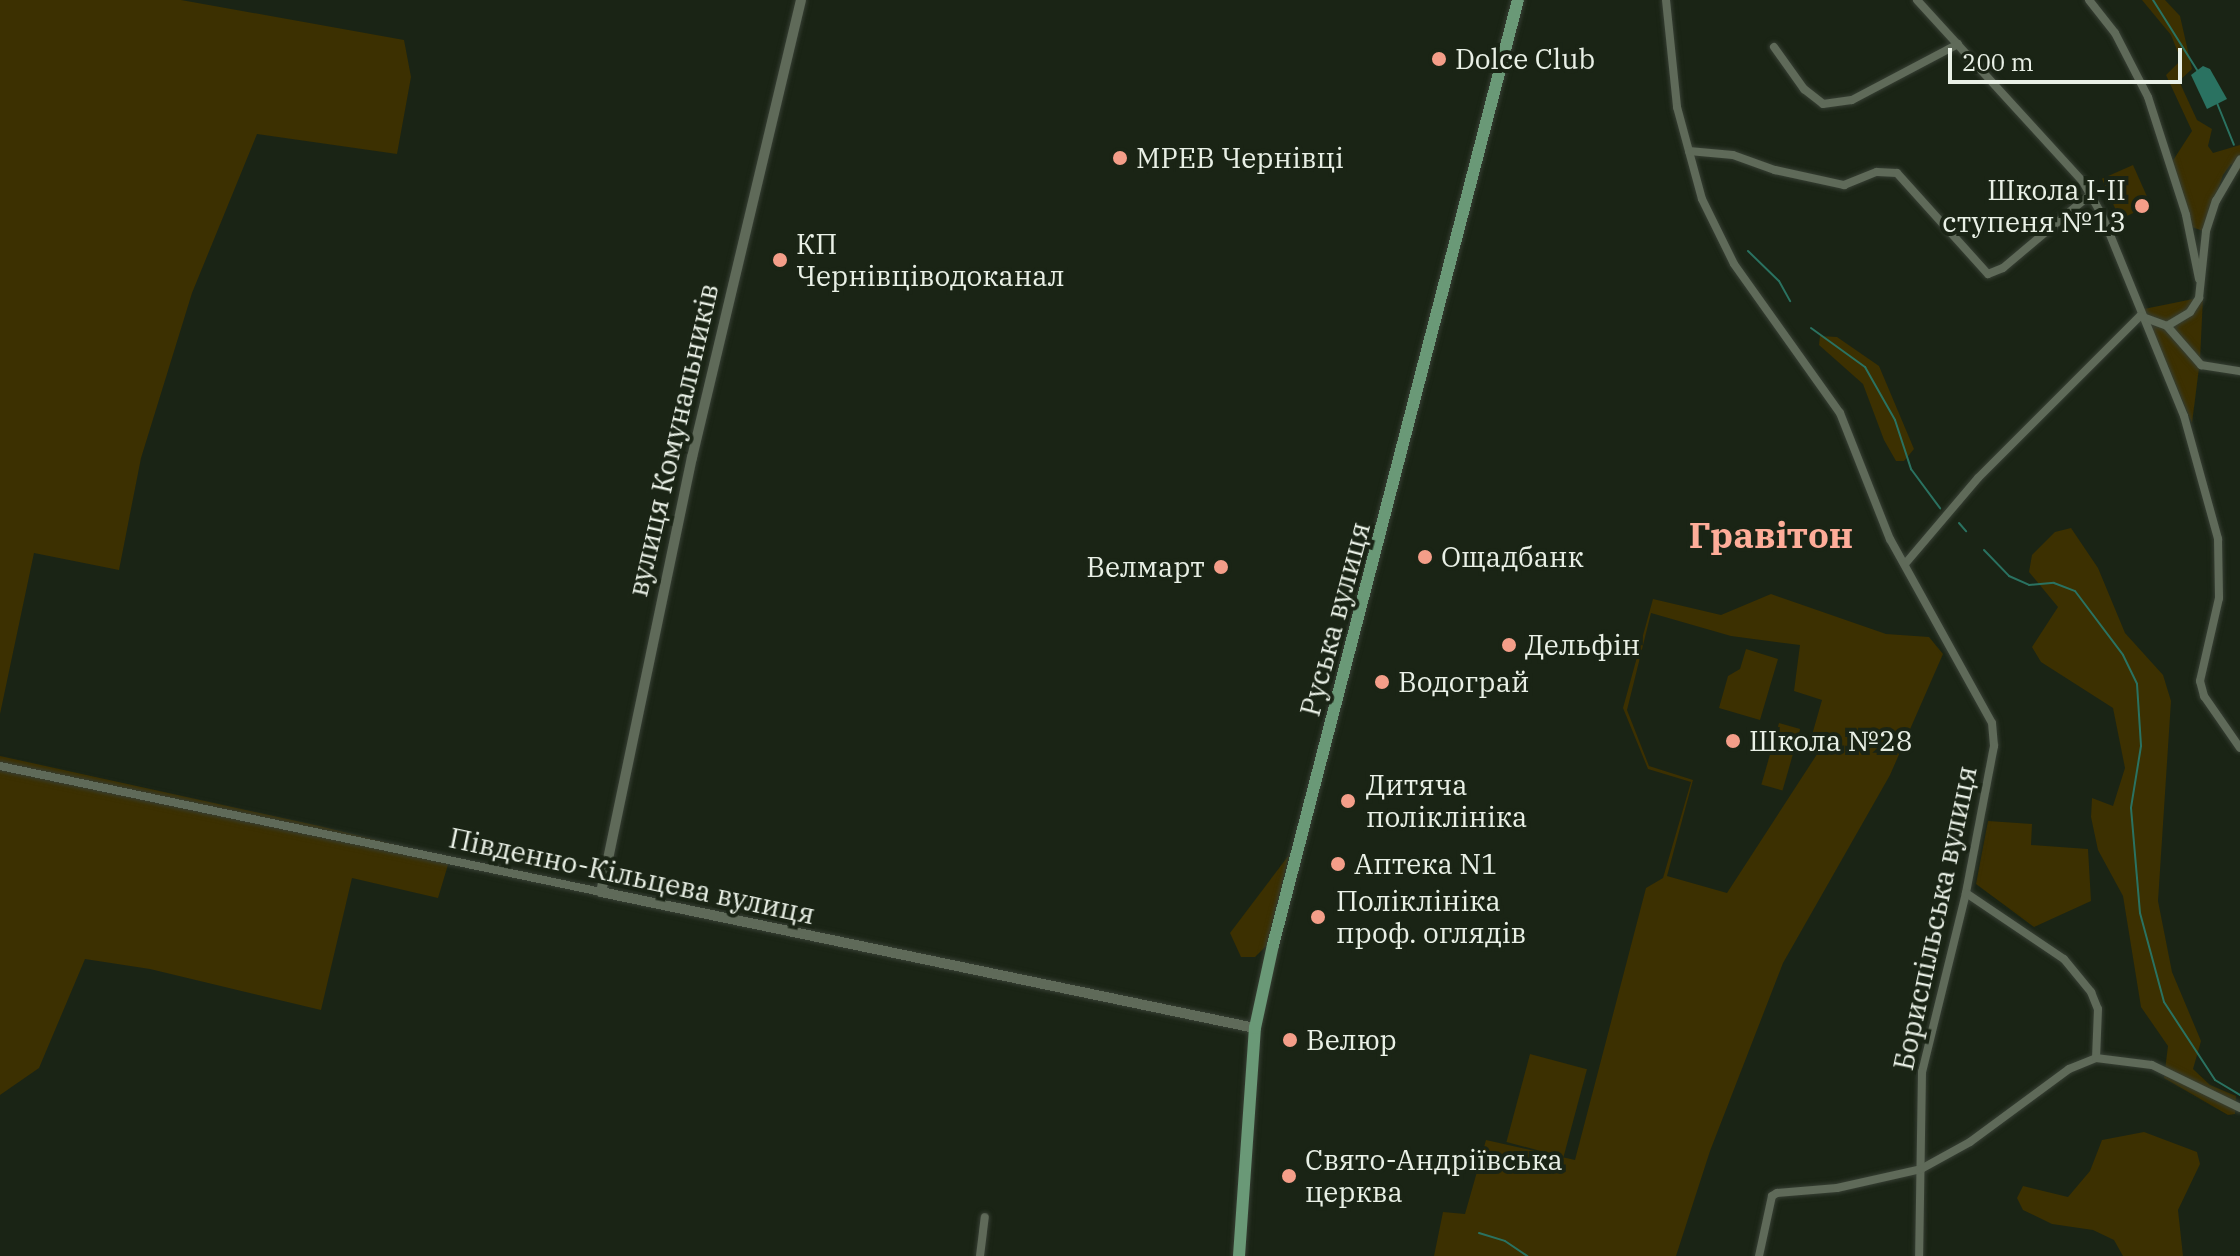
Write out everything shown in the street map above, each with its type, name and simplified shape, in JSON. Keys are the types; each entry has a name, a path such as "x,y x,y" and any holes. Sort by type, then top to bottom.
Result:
{"main road":[{"name":"Руська вулиця","path":"1239,1256 1255,1028 1518,0"}],"street":[{"name":"вулиця Комунальників","path":"601,892 692,457 801,0"},
{"name":"Бориспільська вулиця","path":"1666,0 1677,107 1702,199 1734,264 1822,381 1905,564 1992,723 1994,746 1966,893 1922,1072 1919,1256"},
{"path":"1917,0 2091,194 2184,416 2218,539 2219,598 2200,681 2204,696 2240,748"},
{"path":"2089,0 2115,33 2148,97 2186,215 2200,287"},
{"path":"1774,47 1804,89 1823,104 1852,100 1958,44"},
{"path":"1689,151 1733,155 1775,170 1844,185 1877,172 1897,173 1988,274 2003,268 2091,194"},
{"path":"2167,326 2190,312 2200,287 2206,231 2226,178 2240,160"},
{"path":"1905,564 1978,478 2140,316"},
{"path":"2140,316 2167,326 2201,365 2240,371"},
{"name":"Південно-Кільцева вулиця","path":"0,766 1255,1028"},
{"path":"1966,893 2064,959 2091,992 2098,1009 2096,1058"},
{"path":"1759,1256 1772,1196 1777,1193 1837,1188 1921,1169 1970,1142 2060,1075 2096,1058 2152,1065 2240,1108"},
{"path":"980,1256 985,1217"}],"shaded area":[{"path":"0,0 181,0 404,40 411,77 397,154 257,134 192,293 141,458 119,570 34,553 0,714"},
{"path":"2142,0 2165,0 2180,16 2192,69 2179,81 2197,120 2212,129 2208,146 2213,153 2240,145 2240,171 2231,164 2223,175 2203,231 2192,227 2172,162 2192,131 2166,75 2181,60 2171,35"},
{"path":"2133,165 2151,205 2120,219 2102,179"},
{"path":"2203,297 2200,360 2192,423 2144,309"},
{"path":"1820,336 1837,337 1879,366 1914,449 1904,461 1896,461 1884,440 1863,384 1819,345"},
{"path":"2071,528 2098,568 2125,633 2163,675 2171,701 2158,901 2172,972 2201,1041 2193,1069 2210,1085 2236,1096 2235,1114 2228,1115 2164,1078 2168,1046 2141,1007 2123,896 2098,850 2091,817 2092,798 2113,806 2125,768 2113,708 2041,662 2032,647 2058,607 2029,572 2032,555 2055,532"},
{"path":"1771,594 1886,634 1929,637 1943,654 1890,775 1783,963 1710,1151 1676,1256 1434,1256 1443,1212 1465,1214 1486,1140 1575,1160 1646,888 1663,878 1691,782 1648,769 1623,708 1653,599 1721,615","holes":["1651,613 1731,636 1800,645 1794,691 1822,700 1810,742 1821,748 1727,893 1667,876 1693,780 1649,766 1627,710"]},
{"path":"1746,649 1778,659 1760,720 1719,708 1728,676 1740,669"},
{"path":"1779,723 1800,729 1783,791 1761,785"},
{"path":"0,756 450,858 438,898 352,878 321,1010 150,969 85,959 39,1068 0,1095"},
{"path":"1988,821 2032,824 2031,845 2088,849 2091,901 2034,927 1976,884"},
{"path":"1289,855 1267,945 1255,957 1241,957 1230,933"},
{"path":"1530,1054 1587,1069 1563,1157 1506,1142"},
{"path":"2144,1132 2197,1152 2200,1164 2178,1210 2183,1256 2123,1256 2114,1240 2093,1230 2052,1224 2023,1210 2017,1198 2023,1186 2068,1197 2090,1171 2102,1140"}],"water":[{"path":"2203,66 2210,69 2227,99 2207,109 2191,75"}],"waterway":[{"path":"2153,0 2197,70"},
{"path":"2217,103 2234,145"},
{"path":"1748,251 1779,281 1790,301"},
{"path":"1811,328 1865,367 1895,420 1911,469 1940,508"},
{"path":"1959,523 1966,531"},
{"path":"1984,550 2009,576 2029,585 2054,583 2075,591 2123,655 2137,684 2141,746 2131,808 2140,913 2164,1002 2215,1080 2240,1095"},
{"path":"1479,1233 1505,1241 1527,1256"}],"place":[{"name":"Dolce Club","path":"1439,59"},
{"name":"МРЕВ Чернівці","path":"1120,158"},
{"name":"Школа I-II ступеня №13","path":"2142,206"},
{"name":"КП Чернівціводоканал","path":"780,260"},
{"name":"Ощадбанк","path":"1425,557"},
{"name":"Велмарт","path":"1221,567"},
{"name":"Дельфін","path":"1509,645"},
{"name":"Водограй","path":"1382,682"},
{"name":"Школа №28","path":"1733,741"},
{"name":"Дитяча поліклініка","path":"1348,801"},
{"name":"Аптека N1","path":"1338,864"},
{"name":"Поліклініка проф. оглядів","path":"1318,917"},
{"name":"Велюр","path":"1290,1040"},
{"name":"Свято-Андріївська церква","path":"1289,1176"}],"district":[{"name":"Гравітон","path":"1771,535"}]}
